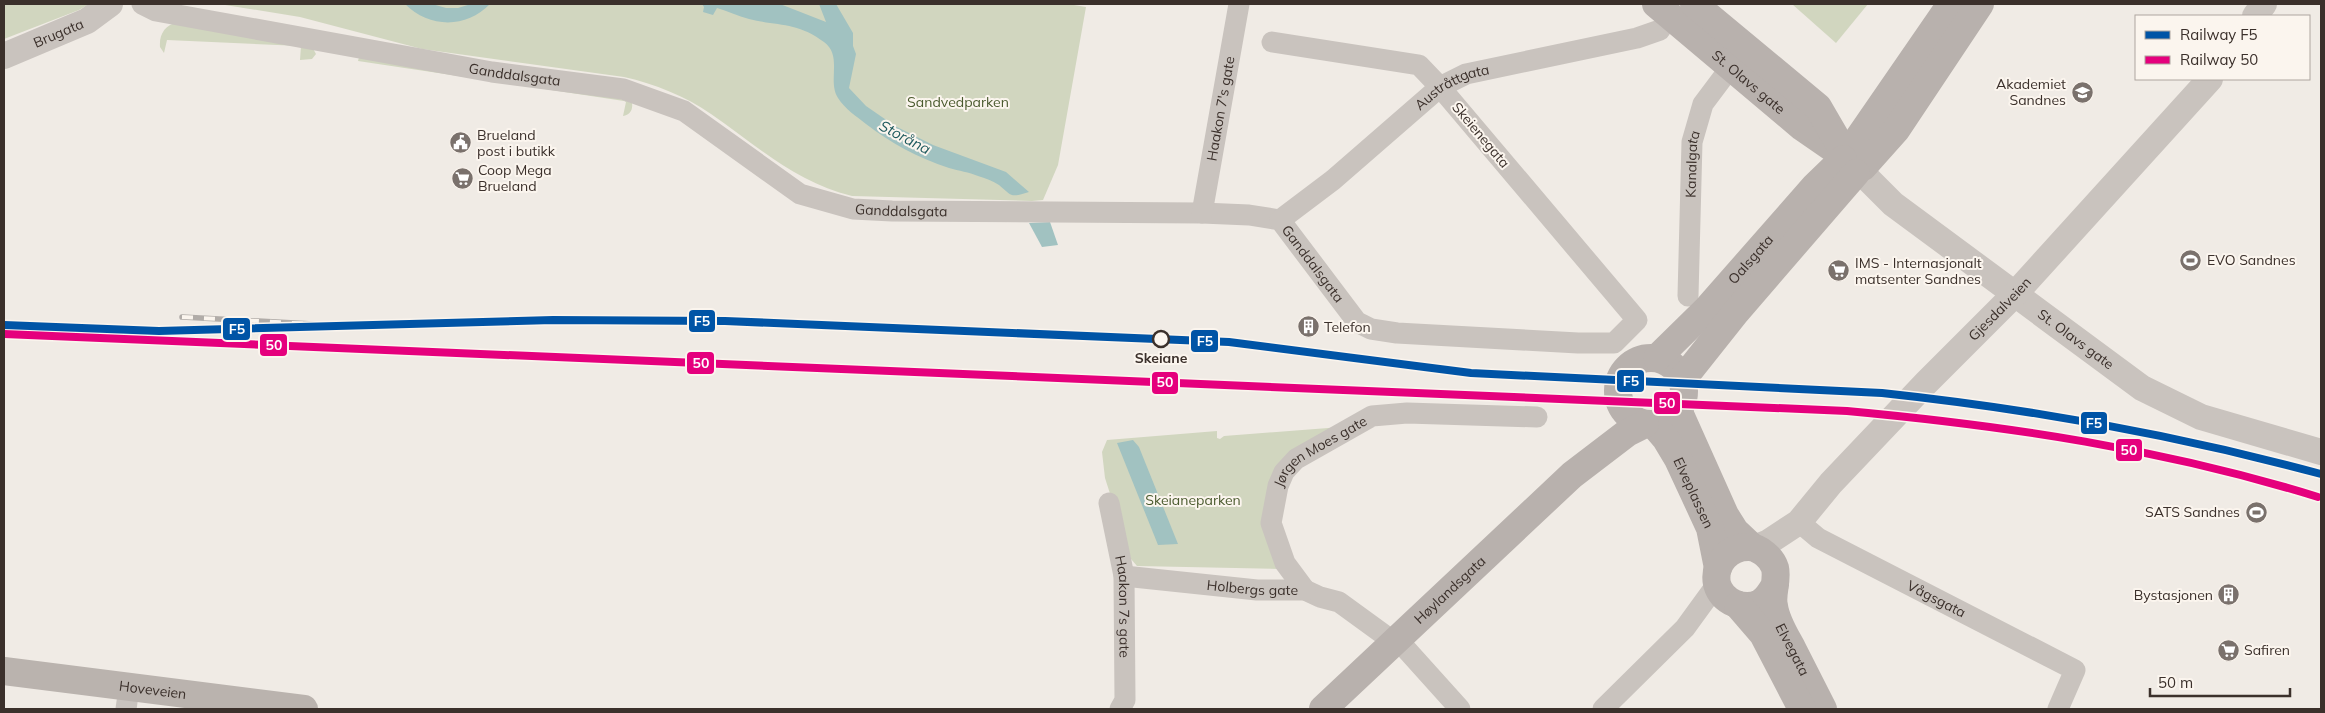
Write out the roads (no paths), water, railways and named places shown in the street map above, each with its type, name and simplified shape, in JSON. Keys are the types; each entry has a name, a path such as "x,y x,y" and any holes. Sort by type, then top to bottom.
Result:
{"main road":[{"name":"St. Olavs gate","path":"1694,4 1738,57"},
{"name":"Oalsgata","path":"1682,380 1851,162 1876,116 1951,4"},
{"name":"Oalsgata","path":"1656,358 1707,309 1815,186 1896,130 1980,4"},
{"name":"St. Olavs gate","path":"1658,17 1738,57 1818,107 1851,162"},
{"path":"1644,358 1656,358 1671,364 1682,380 1684,395 1678,410 1663,422 1649,424 1634,420 1625,413 1620,404 1617,392 1618,383 1627,367 1644,358"},
{"name":"Høylandsgata","path":"1572,475 1613,418 1617,392"},
{"name":"Elveplassen","path":"1678,410 1725,515 1735,531 1753,548"},
{"name":"Høylandsgata","path":"1323,708 1400,646 1572,475 1628,433 1649,424"},
{"name":"Elveplassen","path":"1649,424 1666,440 1678,459 1710,528 1727,590"},
{"path":"1742,547 1753,548 1767,555 1775,568 1775,584 1769,595 1760,602 1749,606 1727,590 1723,558 1731,551 1742,547"},
{"name":"Elvegata","path":"1775,584 1773,605 1780,626 1823,709"},
{"name":"Elvegata","path":"1727,590 1763,634 1802,709"},
{"name":"Hoveveien","path":"4,671 127,699 303,709"}],"street":[{"name":"Brugata","path":"4,56 87,21 110,4"},
{"name":"Ganddalsgata","path":"142,4 156,11 492,72 623,89 684,111 800,194 853,209 892,211 1202,213 1248,215 1280,220 1357,322 1371,329 1569,343 1614,343 1637,320"},
{"name":"Haakon 7's gate","path":"1202,213 1239,4"},
{"path":"2256,15 2264,4"},
{"name":"Austråttgata","path":"1280,220 1334,180 1440,87 1466,74 1637,38 1658,17"},
{"name":"Skeienegata","path":"1272,42 1420,66 1440,87 1637,320"},
{"name":"Kanalgata","path":"1688,296 1692,142 1703,104 1738,57"},
{"name":"Gjesdalveien","path":"1753,548 1767,544 1799,522 1830,483 2014,295 2203,86"},
{"name":"St. Olavs gate","path":"1851,162 1893,204 2142,388 2201,417 2321,452"},
{"name":"Jørgen Moes gate","path":"1305,590 1285,563 1272,523 1278,486 1284,472 1296,459 1372,416 1407,413 1537,416"},
{"name":"Haakon 7s gate","path":"1109,503 1124,576 1125,700 1120,709"},
{"name":"Gjesdalveien","path":"1775,584 1782,561 1793,545 1799,522"},
{"name":"Vågsgata","path":"1799,522 1818,538 2075,670 2058,709"},
{"name":"Holbergs gate","path":"1124,576 1257,590 1305,590 1338,602 1355,612 1400,646 1460,709"},
{"path":"1603,709 1685,628 1727,590"}],"water":[{"path":"405,4 432,4 446,8 458,8 471,4 490,4 470,18 448,22 425,18"},
{"name":"Storåna","path":"702,4 780,4 826,22 819,4 836,4 853,33 853,46 856,54 849,88 866,106 895,126 933,145 1006,172 1029,192 1012,195 989,180 971,173 949,168 916,155 875,131 844,106 838,98 834,84 833,54 824,42 814,36 796,28 749,19 717,8 713,15 703,12 704,7"},
{"path":"1050,222 1058,245 1042,247 1029,223"},
{"path":"1133,440 1139,447 1178,544 1158,545 1117,443"}],"railway":[{"path":"182,317 350,326"}],"rail line":[{"name":"F5","path":"4,325 159,331 553,320 725,321 1229,342 1471,373 1882,393 1938,399 2048,415 2158,435 2321,474"},
{"name":"50","path":"4,334 1847,411 1967,424 2085,442 2202,465 2318,497"}],"place":[{"name":"Akademiet Sandnes","path":"2082,92"},
{"name":"Brueland post i butikk","path":"461,143"},
{"name":"Coop Mega Brueland","path":"462,178"},
{"name":"EVO Sandnes","path":"2191,260"},
{"name":"IMS - Internasjonalt matsenter Sandnes","path":"1839,271"},
{"name":"Telefon","path":"1308,327"},
{"name":"Skeiane","path":"1161,339"},
{"name":"SATS Sandnes","path":"2256,512"},
{"name":"Bystasjonen","path":"2229,595"},
{"name":"Safiren","path":"2228,650"}],"park label":[{"name":"Sandvedparken","path":"958,102"},
{"name":"Skeianeparken","path":"1193,500"}]}
